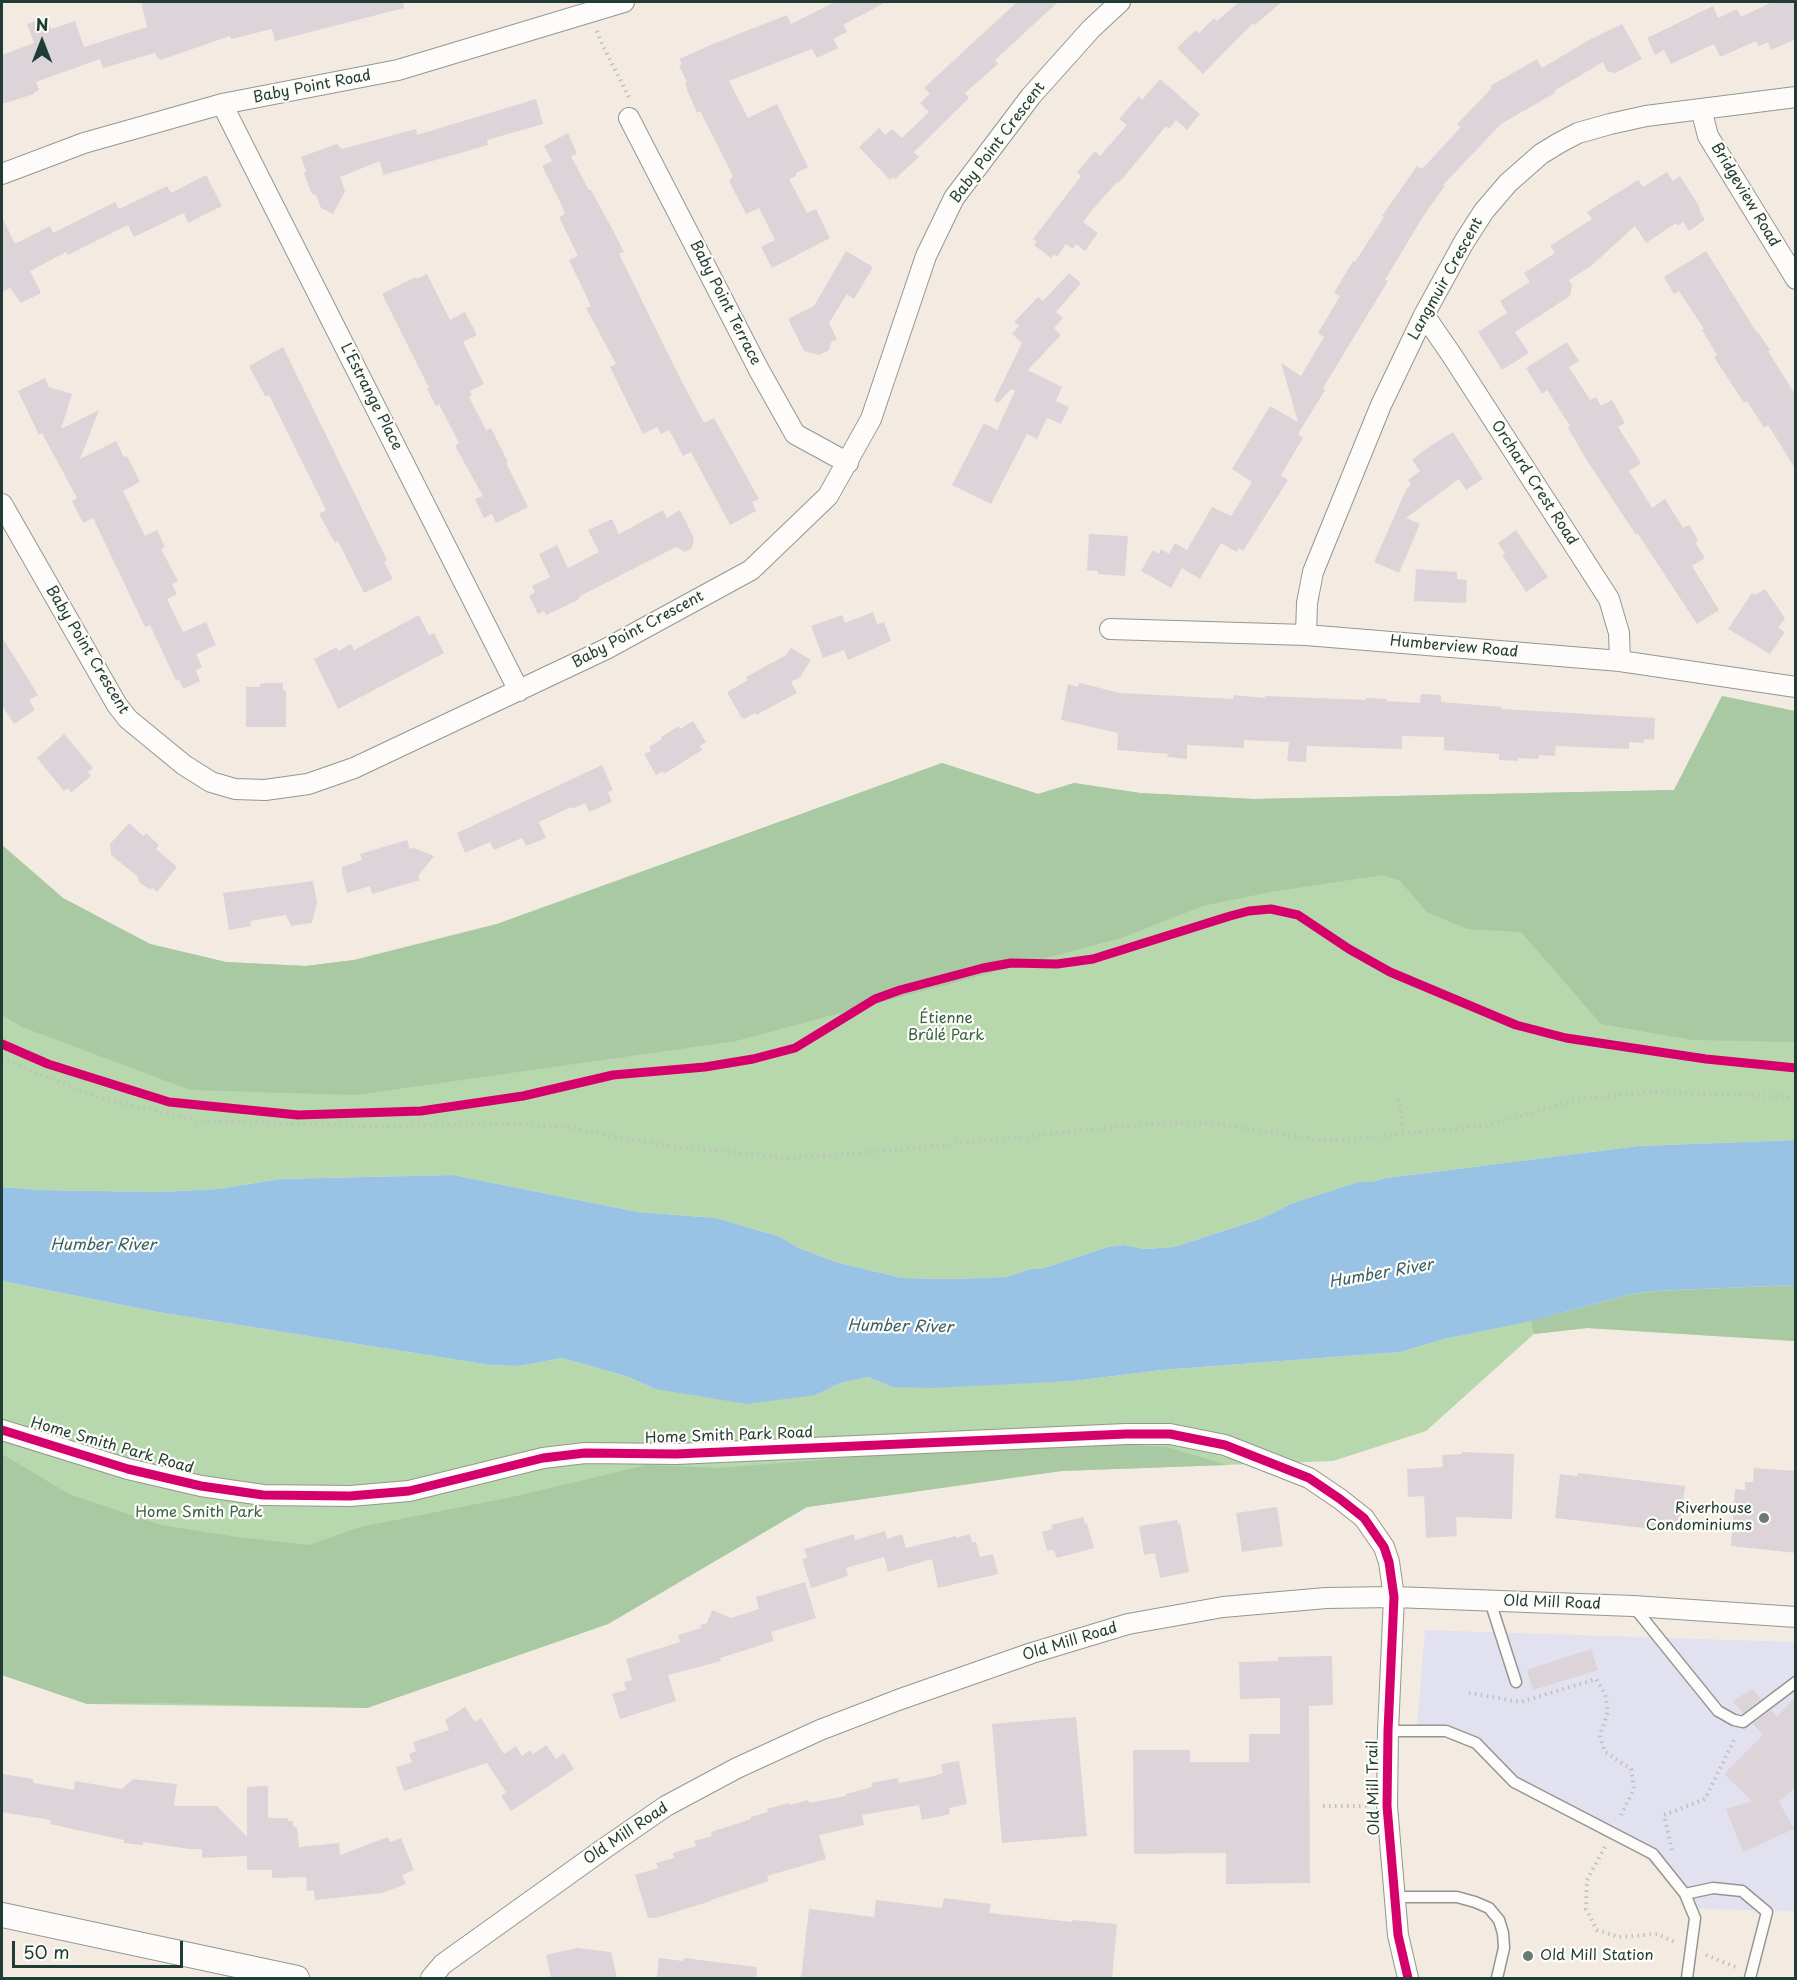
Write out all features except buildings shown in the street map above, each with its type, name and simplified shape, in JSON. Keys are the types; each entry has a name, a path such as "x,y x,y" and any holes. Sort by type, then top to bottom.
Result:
{"street":[{"name":"Baby Point Road","path":"2,174 84,143 222,104 398,70 624,2"},
{"name":"Baby Point Crescent","path":"2,504 117,705 128,719 184,765 211,782 236,789 266,790 308,784 354,768 606,650 751,570 828,496 871,419 926,256 954,198 1031,96 1091,29 1120,2"},
{"name":"Langmuir Crescent","path":"1305,635 1307,603 1314,572 1359,458 1424,315 1464,242 1484,211 1508,183 1541,154 1578,134 1610,124 1646,116 1796,97"},
{"name":"L'Estrange Place","path":"222,104 519,691"},
{"name":"Bridgeview Road","path":"1701,109 1708,136 1796,279"},
{"name":"Baby Point Terrace","path":"631,110 754,359 795,434 848,463"},
{"name":"Orchard Crest Road","path":"1424,315 1609,599 1618,633 1620,661"},
{"name":"Humberview Road","path":"1110,629 1305,635 1620,661 1796,687"},
{"name":"Home Smith Park Road","path":"2,1430 128,1469 201,1486 263,1495 351,1496 408,1491 543,1458 585,1453 676,1454 1170,1434 1225,1445 1309,1478 1340,1499 1364,1518 1384,1547 1389,1562 1394,1596"},
{"name":"Old Mill Road","path":"431,1978 443,1964 666,1806 738,1768 820,1730 898,1700 1032,1653 1128,1624 1223,1607 1326,1598 1394,1596 1633,1606 1796,1617"},
{"name":"Old Mill Trail","path":"1394,1596 1387,1806 1398,1935 1408,1978"},
{"path":"2,1915 297,1978"}],"lane":[{"path":"1490,1601 1516,1682"},
{"path":"1633,1606 1718,1711 1734,1720 1743,1722 1796,1682"},
{"path":"1388,1731 1446,1731 1476,1743 1514,1782 1653,1854 1684,1894 1695,1918 1688,1978"},
{"path":"1684,1894 1713,1888 1742,1891 1767,1912 1751,1976"},
{"path":"1394,1897 1457,1897 1489,1908 1499,1920 1503,1933 1504,1948 1497,1978"}],"path":[{"path":"597,29 631,110"},
{"path":"2,1059 99,1098 201,1121 373,1126 516,1124 572,1128 660,1145 787,1158 873,1152 1158,1123 1211,1123 1320,1140 1355,1139 1483,1126 1586,1098 1649,1092 1796,1097"},
{"path":"1399,1099 1403,1133"},
{"path":"286,1113 321,1114"},
{"path":"1469,1693 1521,1702 1596,1680 1605,1694 1608,1711 1600,1736 1605,1752 1631,1769 1634,1789 1587,1880 1586,1909 1597,1929 1619,1937 1656,1934 1751,1976"},
{"path":"1667,1872 1674,1861 1664,1815 1705,1799 1743,1722"},
{"path":"1323,1806 1369,1806"}],"shaded area":[{"path":"1425,1630 1795,1642 1795,1911 1698,1909 1628,1842 1526,1789 1460,1736 1416,1736"}],"green space":[{"name":"Étienne Brûlé Park","path":"1722,696 1795,711 1795,1140 1639,1146 1358,1182 1293,1203 1260,1219 1174,1247 1145,1249 1124,1245 1108,1247 1041,1269 1031,1269 1005,1277 952,1279 902,1278 836,1262 799,1248 778,1236 716,1218 638,1212 453,1175 280,1179 218,1189 158,1192 2,1187 2,845 63,898 150,944 226,962 305,966 354,960 497,924 942,763 1038,794 1074,783 1140,793 1254,799 1674,790"},
{"path":"1722,696 1795,711 1795,1042 1693,1040 1601,1024 1521,932 1467,929 1427,912 1400,881 1383,875 1270,892 1203,906 1121,938 736,1041 356,1095 190,1090 22,1027 2,1015 2,845 63,898 150,944 226,962 305,966 354,960 497,924 942,763 1038,794 1074,783 1140,793 1254,799 1674,790"},
{"name":"Home Smith Park","path":"2,1281 158,1312 490,1365 519,1366 562,1358 626,1376 655,1389 816,1395 840,1383 868,1377 892,1387 1073,1381 1162,1370 1401,1352 1444,1339 1567,1312 1795,1285 1795,1341 1587,1328 1534,1334 1426,1431 1333,1461 1061,1471 807,1507 608,1624 367,1708 87,1704 2,1675"},
{"path":"1795,1285 1795,1341 1587,1328 1534,1334 1531,1321 1632,1294"},
{"path":"1097,1443 1167,1447 1227,1465 1061,1471 807,1507 608,1624 367,1708 158,1703 87,1704 2,1675 2,1454 69,1494 161,1525 309,1545 360,1527 512,1497 647,1465 719,1468 905,1453"}],"water":[{"name":"Humber River","path":"1795,1140 1795,1285 1632,1294 1531,1321 1444,1339 1401,1352 1162,1370 1073,1381 931,1388 892,1387 868,1377 840,1383 816,1395 747,1404 655,1389 626,1376 562,1358 519,1366 490,1365 158,1312 2,1281 2,1187 158,1192 218,1189 280,1179 453,1175 638,1212 716,1218 778,1236 799,1248 836,1262 902,1278 952,1279 1005,1277 1031,1269 1041,1269 1108,1247 1124,1245 1145,1249 1174,1247 1260,1219 1293,1203 1358,1182 1639,1146"}],"cycle path":[{"path":"2,1044 48,1064 169,1102 298,1115 421,1111 523,1096 613,1075 705,1067 753,1059 795,1048 875,999 900,990 1011,963 1057,964 1093,959 1230,916 1271,909 1298,915 1349,949 1390,972 1516,1025 1566,1038 1706,1059 1796,1068"},
{"path":"2,1430 128,1469 201,1486 263,1495 350,1496 409,1491 543,1458 585,1453 676,1454 1126,1434 1170,1434 1225,1445 1309,1478 1364,1518 1384,1547 1389,1562 1394,1597 1387,1806 1398,1935 1408,1978"}],"place":[{"name":"Riverhouse Condominiums","path":"1764,1518"},
{"name":"Old Mill Station","path":"1528,1956"}]}
